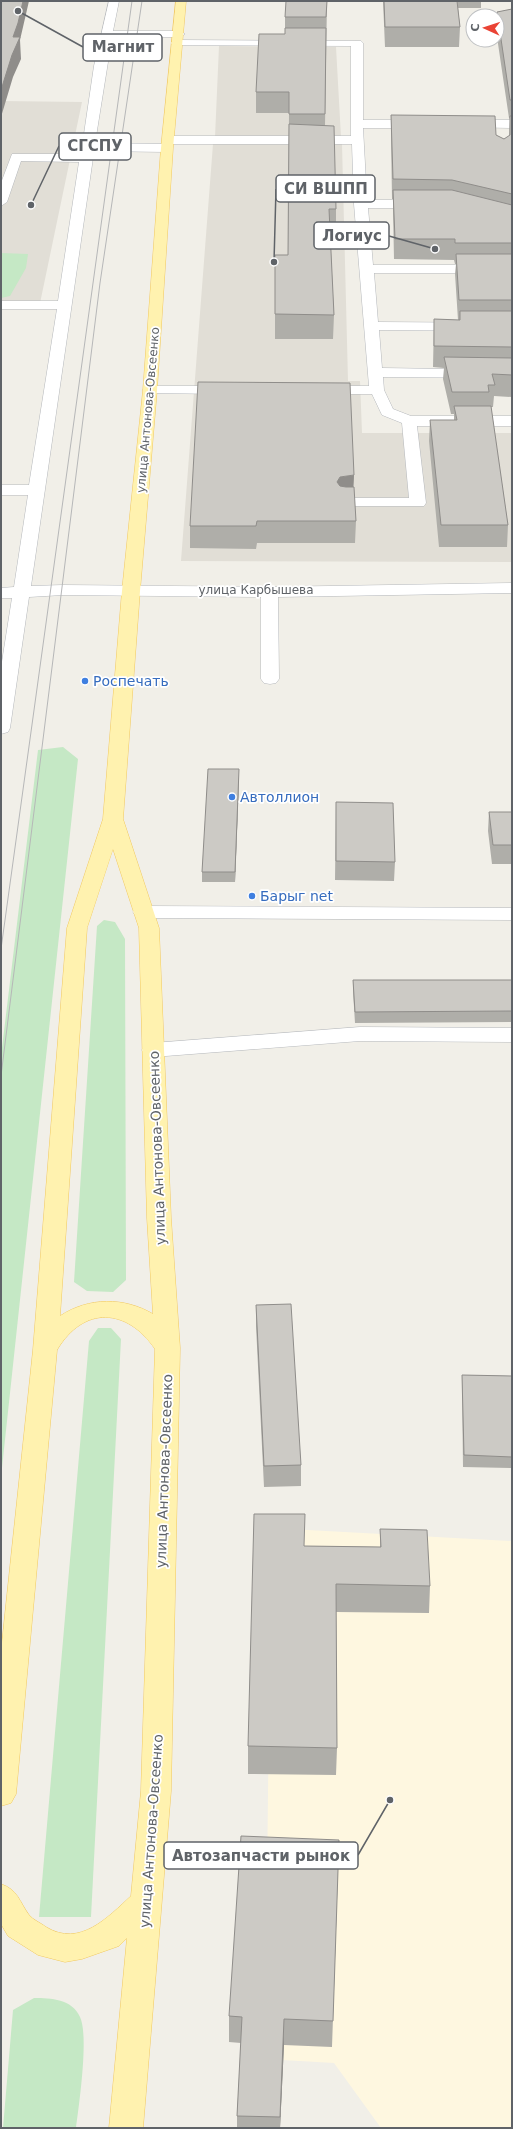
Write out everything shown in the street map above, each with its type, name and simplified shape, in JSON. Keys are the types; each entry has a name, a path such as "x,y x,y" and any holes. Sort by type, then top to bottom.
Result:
{"main road":[{"name":"улица Антонова-Овсеенко","path":"1,1794 45,1350 77,928 113,819 131,591 150,390 168,144 181,1"},
{"name":"улица Антонова-Овсеенко","path":"113,819 149,928 159,1218 168,1348 156,1791 126,2128"},
{"path":"45,1350 57,1331 76,1317 91,1311 107,1308 127,1312 143,1319 157,1332 168,1348"},
{"path":"1,1897 18,1926 49,1945 65,1948 82,1946 108,1936 146,1902"}],"street":[{"path":"1,728 38,490 87,152 106,34 114,1"},
{"path":"106,34 178,39 357,44 357,140 377,390 387,412 409,421 512,421"},
{"path":"357,124 437,124"},
{"path":"453,124 506,124 502,138"},
{"path":"1,202 16,157 168,144 357,140"},
{"path":"361,204 436,204"},
{"path":"367,269 512,269"},
{"path":"1,305 65,305"},
{"path":"372,326 512,327"},
{"path":"375,372 512,374"},
{"path":"150,390 238,390"},
{"path":"307,390 377,390"},
{"path":"346,503 418,503 409,421"},
{"path":"1,490 38,490"},
{"name":"улица Карбышева","path":"1,593 63,590 269,592 512,588"},
{"path":"269,592 270,679"},
{"path":"144,912 512,914"},
{"path":"153,1050 360,1034 512,1034"}],"shaded area":[{"path":"219,46 336,47 341,137 215,137"},
{"path":"1,101 82,102 39,308 1,307"},
{"path":"213,144 342,144 348,381 360,381 362,433 512,433 512,562 181,561"},
{"path":"271,1528 512,1541 512,2128 381,2128 334,2063 265,2059"}],"green space":[{"path":"1,253 28,254 26,268 10,296 1,298"},
{"path":"63,747 78,759 1,1477 1,1056 38,750"},
{"path":"104,920 115,922 125,939 126,1280 113,1292 87,1291 74,1282 97,926"},
{"path":"98,1328 111,1328 121,1339 91,1917 39,1917 89,1341"},
{"path":"34,1998 54,1999 72,2006 80,2017 83,2026 84,2039 81,2088 76,2128 3,2128 13,2010"}],"building":[{"path":"1,1 23,1 13,37 20,37 12,55 1,90"},
{"path":"286,1 327,1 326,17 285,17"},
{"path":"384,1 457,1 460,27 385,27"},
{"path":"512,9 512,100 510,100 502,48 505,48 505,10"},
{"path":"285,28 326,28 325,114 289,114 289,92 256,92 259,34 285,34"},
{"path":"391,115 495,116 496,135 504,139 510,135 510,116 512,116 512,194 452,180 393,179"},
{"path":"289,124 334,126 336,209 329,209 334,315 275,314 275,255 288,255"},
{"path":"393,190 452,190 512,205 512,243 455,243 455,239 395,239"},
{"path":"456,254 512,254 512,300 459,300"},
{"path":"460,311 512,311 512,347 434,346 434,319 460,320"},
{"path":"444,357 512,358 512,375 492,374 495,385 488,385 489,392 452,392"},
{"path":"198,382 350,383 354,475 340,477 337,482 340,486 354,487 356,521 257,521 256,526 190,526"},
{"path":"454,406 491,406 508,525 441,525 430,420 457,420"},
{"path":"208,769 239,769 235,872 202,872"},
{"path":"336,802 393,803 395,862 336,861"},
{"path":"489,812 512,812 512,845 493,845"},
{"path":"353,980 512,980 512,1011 355,1012"},
{"path":"291,1304 301,1465 264,1466 256,1305"},
{"path":"462,1375 512,1376 512,1457 464,1455"},
{"path":"254,1514 305,1514 304,1546 381,1547 380,1529 427,1530 430,1586 336,1584 337,1748 248,1746"},
{"path":"241,1836 339,1840 333,2021 284,2019 280,2117 237,2116 242,2017 229,2016"}],"tram line":[{"path":"1,949 132,1"},
{"path":"1,1076 100,283 142,1"}],"place":[{"name":"Магнит","path":"18,11"},
{"name":"СГСПУ","path":"31,205"},
{"name":"Логиус","path":"435,249"},
{"name":"СИ ВШПП","path":"274,262"},
{"name":"Роспечать","path":"85,681"},
{"name":"Автоллион","path":"232,797"},
{"name":"Барыг net","path":"252,896"},
{"name":"Автозапчасти рынок","path":"390,1800"}]}
